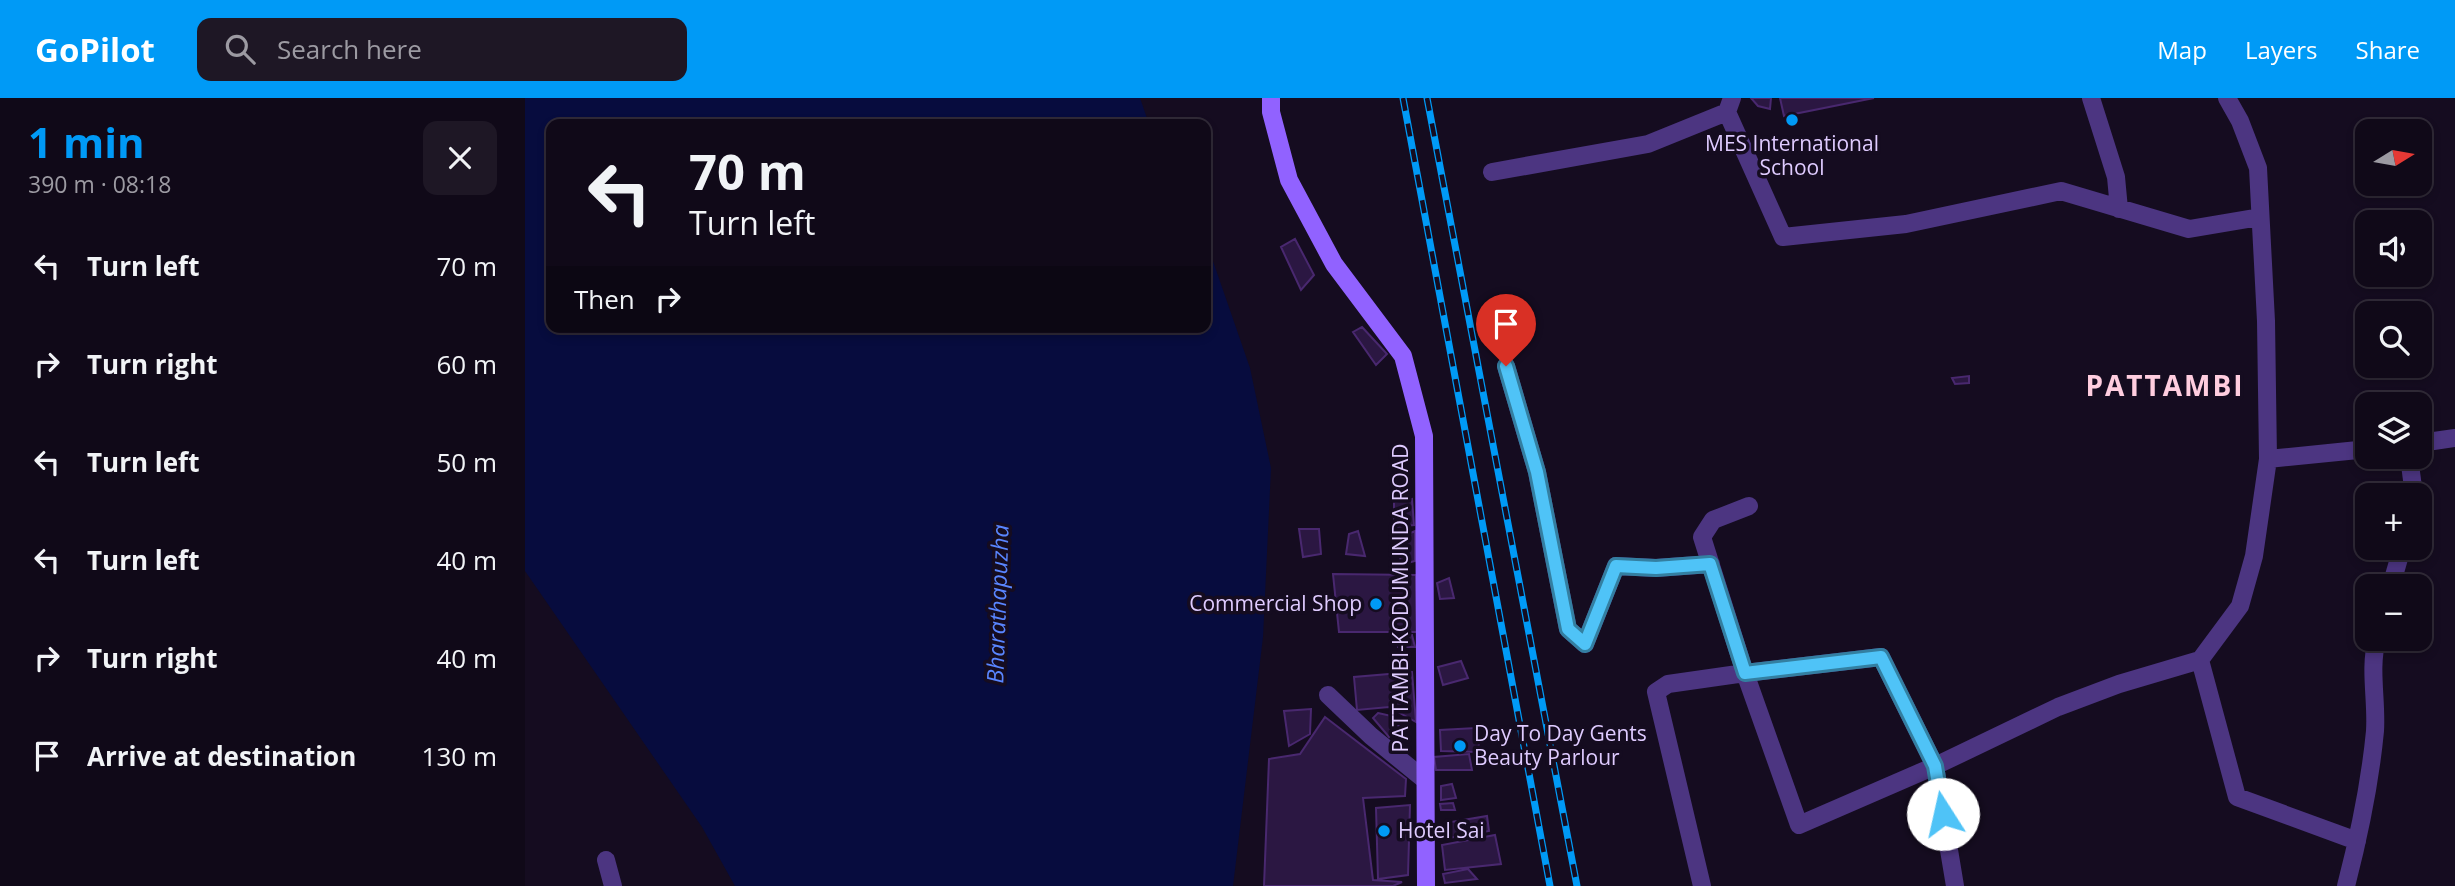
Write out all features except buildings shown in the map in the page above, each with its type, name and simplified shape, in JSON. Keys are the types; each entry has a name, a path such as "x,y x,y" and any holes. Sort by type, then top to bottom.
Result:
{"main road":[{"name":"PATTAMBI-KODUMUNDA ROAD","path":"1272,98 1271,112 1289,180 1334,264 1403,356 1424,436 1426,886"}],"street":[{"path":"2091,98 2116,177 2119,208"},
{"path":"1749,506 1713,520 1702,537 1745,673 1800,825 1935,766 2058,707 2119,684 2200,660 2240,607 2254,556 2268,459 2258,168 2240,121 2227,98"},
{"path":"1492,172 1648,144 1730,105 1783,237 1906,224 2061,191 2189,229 2260,217"},
{"path":"1506,366 1537,472 1568,629 1585,644 1616,566 1656,568 1710,564"},
{"path":"2432,441 2455,438"},
{"path":"2268,459 2355,450"},
{"path":"2346,886 2357,841 2375,730 2374,651"},
{"path":"1702,886 1656,692 1668,684 1881,657 1935,766 1955,886"},
{"path":"2200,660 2237,797 2357,841"},
{"path":"1328,695 1371,736 1425,780"},
{"path":"606,860 613,886"}],"water":[{"name":"Bharathapuzha","path":"525,98 1140,98 1147,119 546,119 546,333 1211,333 1211,255 1250,368 1271,468 1263,637 1233,886 735,886 702,827 525,571"}],"railway":[{"path":"1403,98 1550,886"},
{"path":"1427,98 1577,886"}],"place":[{"name":"MES International School","path":"1792,120"},
{"name":"Commercial Shop","path":"1376,604"},
{"name":"Day To Day Gents Beauty Parlour","path":"1460,746"},
{"name":"Hotel Sai","path":"1384,831"}],"district":[{"name":"PATTAMBI","path":"2165,386"}],"route":[{"path":"1506,366 1537,472 1568,629 1585,644 1616,566 1656,568 1710,564 1745,673 1881,657 1935,766 1943,814"}]}
